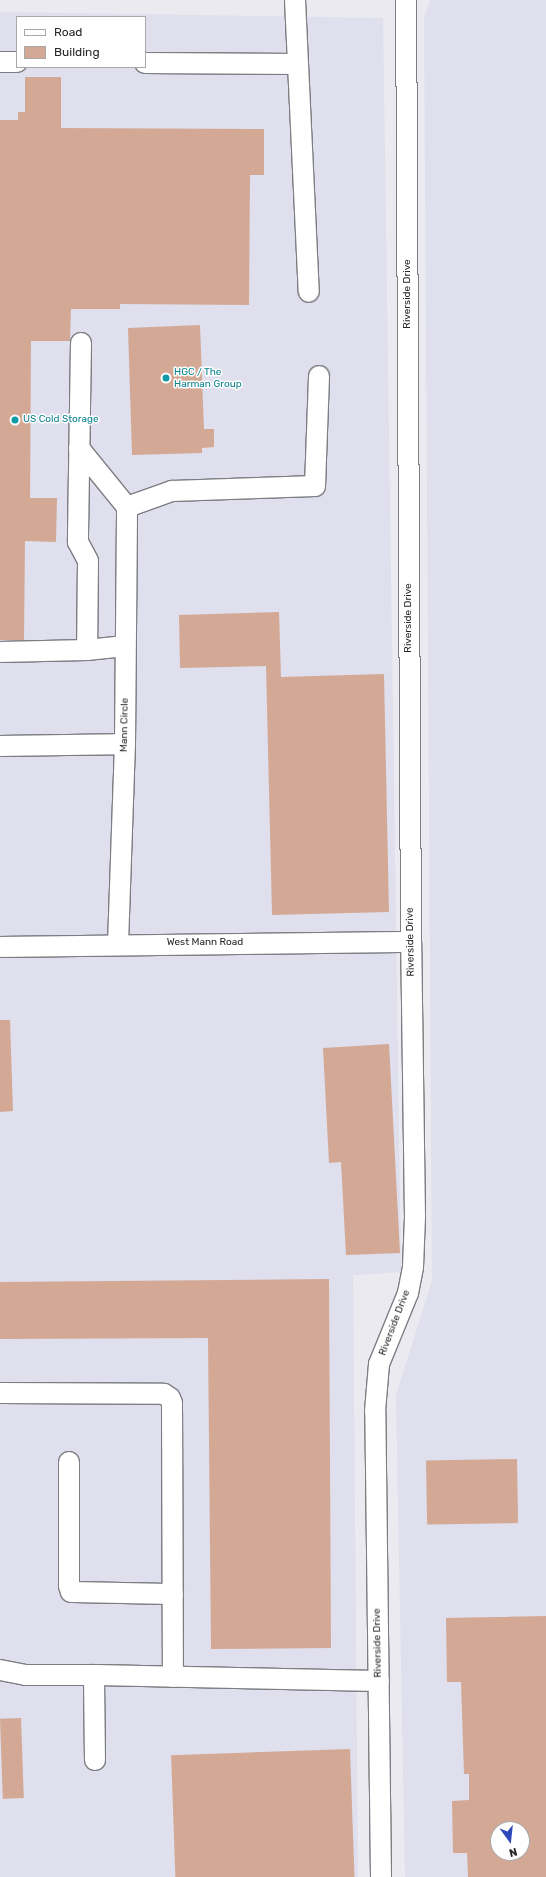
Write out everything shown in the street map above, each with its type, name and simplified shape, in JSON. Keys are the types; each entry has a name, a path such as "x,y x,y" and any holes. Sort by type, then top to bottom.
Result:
{"street":[{"path":"295,0 309,292"},
{"name":"Riverside Drive","path":"381,1877 375,1411 380,1364 408,1293 413,1267 415,1224 411,942 406,0"},
{"path":"0,62 16,62"},
{"path":"146,63 297,64"},
{"path":"81,344 78,542 88,561 88,650"},
{"path":"79,448 127,506 172,492 315,486 320,376"},
{"name":"Mann Circle","path":"118,944 125,744 127,506"},
{"path":"0,652 88,650 125,646"},
{"path":"0,746 125,744"},
{"name":"West Mann Road","path":"0,947 118,944 411,942"},
{"path":"0,1393 164,1394 170,1398 172,1403 172,1677"},
{"path":"69,1462 69,1586 71,1592 172,1594"},
{"path":"0,1670 25,1675 379,1681"},
{"path":"94,1675 95,1760"}],"shaded area":[{"path":"430,0 546,0 546,1877 405,1877 396,1395 432,1281 424,19"},
{"path":"0,12 383,18 401,1272 353,1275 358,1877 0,1877"}],"building":[{"name":"US Cold Storage","path":"25,77 61,77 61,128 264,129 264,175 250,175 249,305 120,304 120,309 71,309 70,341 31,341 30,498 57,498 56,542 25,541 24,640 0,640 0,120 18,120 18,112 25,112"},
{"name":"HGC / The Harman Group","path":"200,325 204,429 214,429 214,447 202,448 202,453 132,455 128,328"},
{"path":"279,612 281,677 384,674 389,912 272,915 266,666 180,668 179,615"},
{"path":"0,1020 10,1020 13,1111 0,1112"},
{"path":"389,1044 400,1253 346,1255 341,1162 329,1163 323,1048"},
{"path":"329,1279 331,1648 211,1649 208,1338 0,1339 0,1282"},
{"path":"517,1459 518,1523 427,1525 426,1461"},
{"path":"546,1616 546,1877 468,1877 467,1853 453,1853 452,1801 469,1800 469,1774 464,1774 461,1682 447,1682 446,1618"},
{"path":"21,1718 24,1798 3,1799 0,1719"},
{"path":"350,1749 354,1877 175,1877 171,1755"}],"place":[{"name":"HGC / The Harman Group","path":"166,378"},
{"name":"US Cold Storage","path":"15,420"}]}
